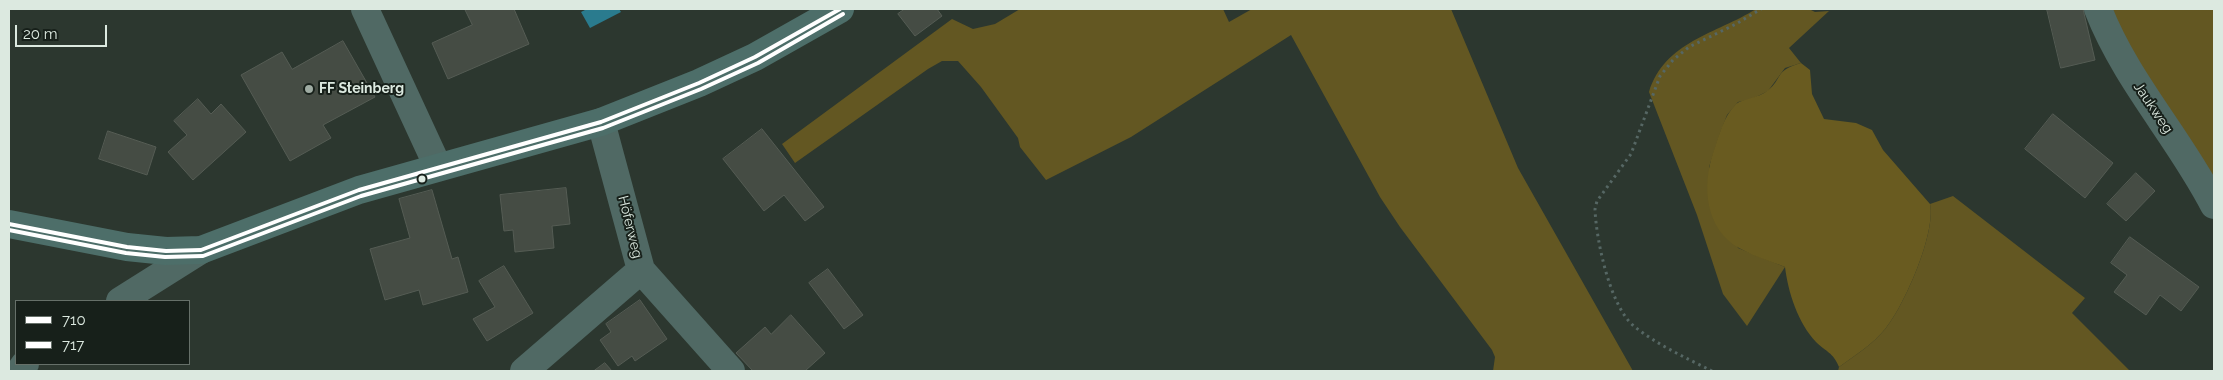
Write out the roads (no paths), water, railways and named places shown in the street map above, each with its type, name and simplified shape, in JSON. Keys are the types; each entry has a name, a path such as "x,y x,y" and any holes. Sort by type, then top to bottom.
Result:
{"main road":[{"path":"9,224 128,247 166,251 201,250 229,241 359,190 438,167 534,143 601,122 698,83 755,57 840,9"}],"street":[{"path":"365,9 438,167"},
{"name":"Jaukweg","path":"2098,9 2124,64 2203,183 2214,205"},
{"name":"Höferweg","path":"524,371 641,270 601,122"},
{"path":"122,300 201,250"},
{"path":"641,270 731,371"}],"water":[{"path":"587,9 619,9 621,12 590,28 581,12"}],"place":[{"name":"FF Steinberg","path":"309,89"}]}
